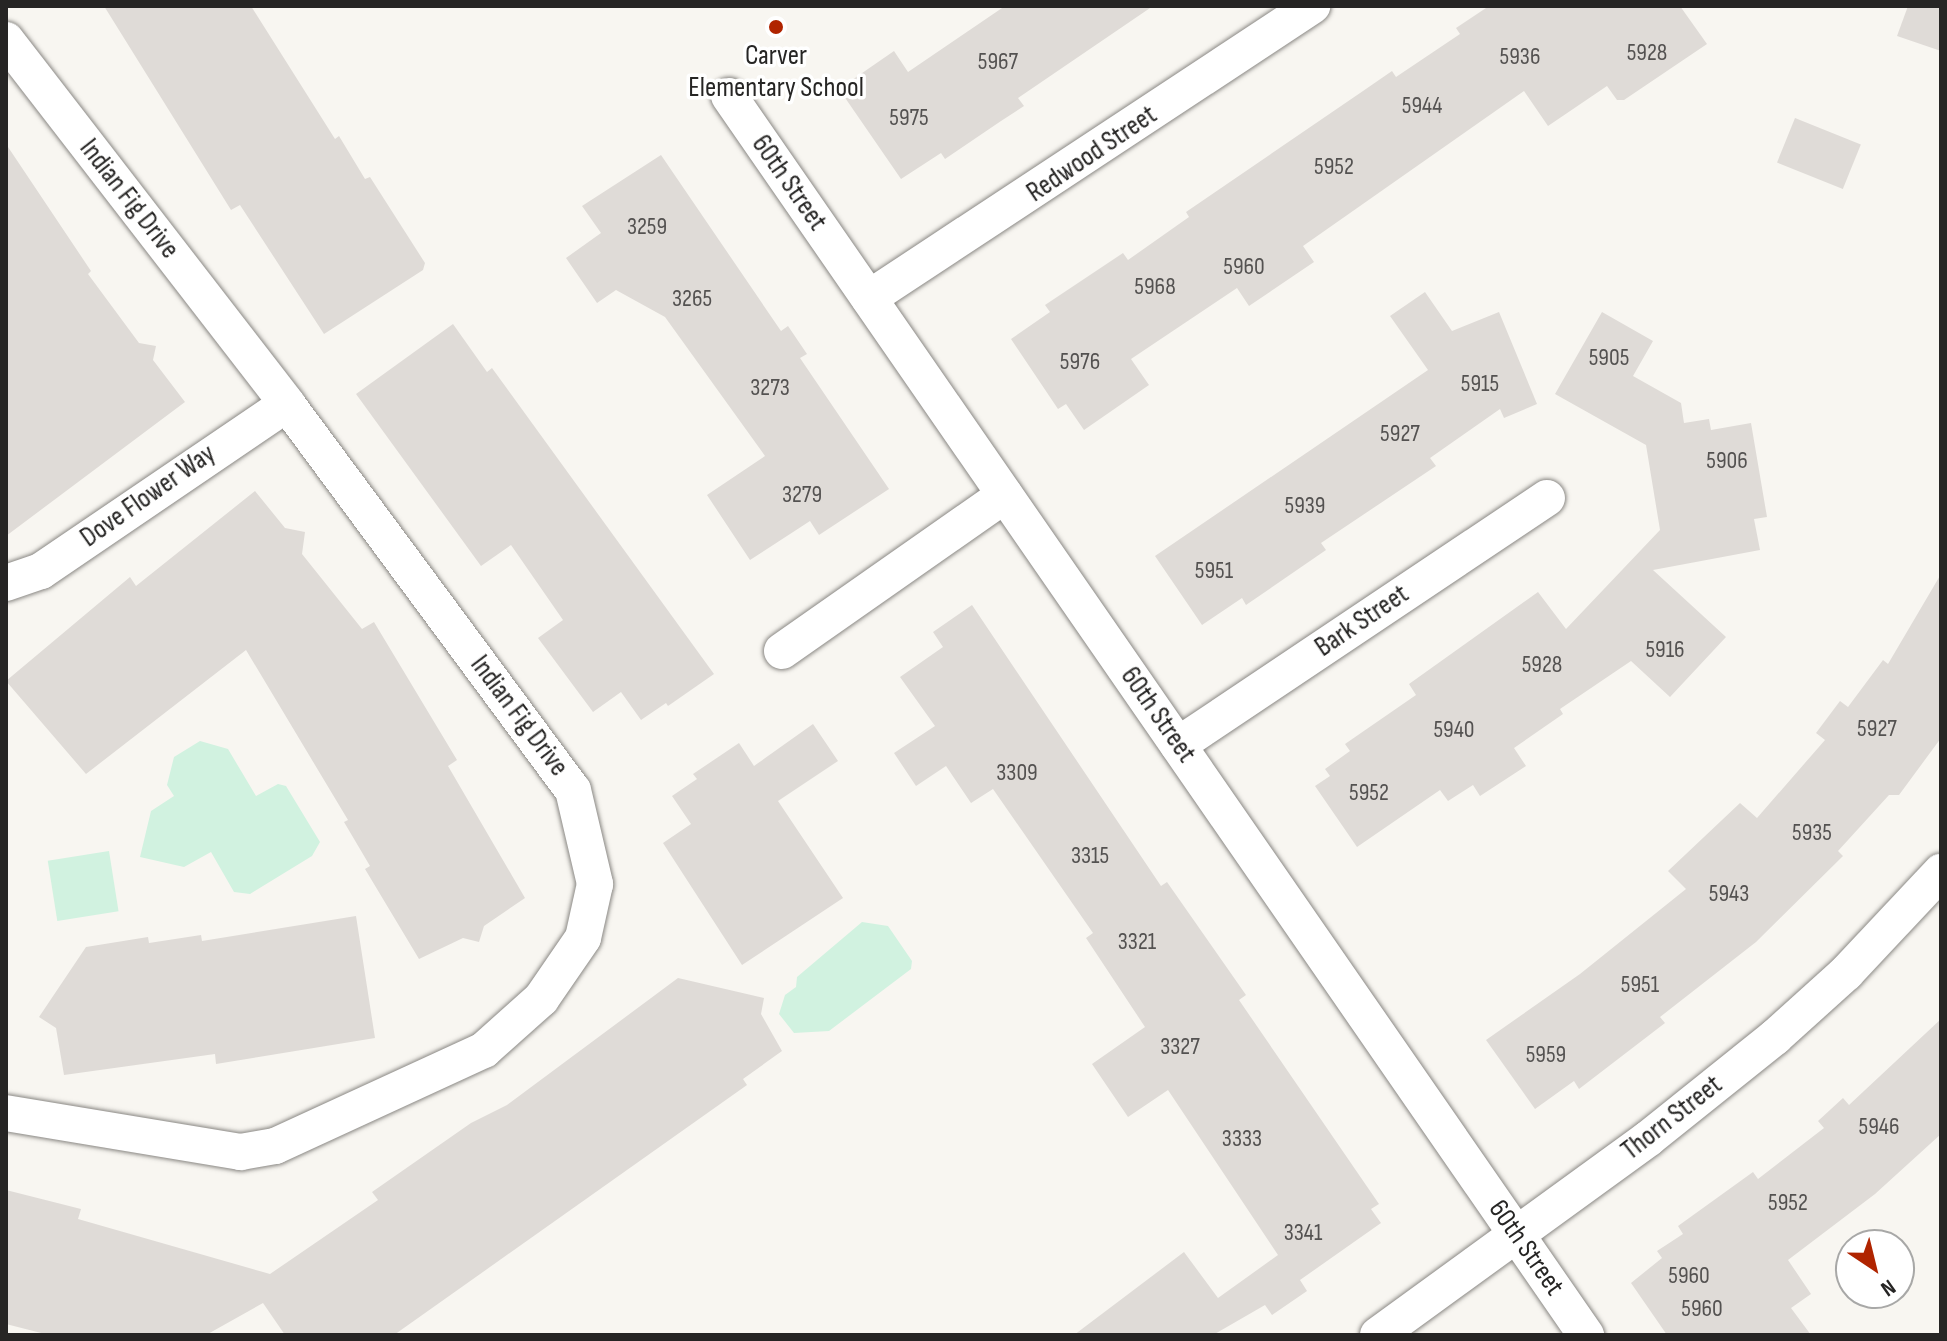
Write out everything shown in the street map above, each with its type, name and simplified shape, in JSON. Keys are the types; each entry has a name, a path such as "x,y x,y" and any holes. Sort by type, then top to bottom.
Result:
{"street":[{"name":"Redwood Street","path":"869,298 1312,6"},
{"name":"Indian Fig Drive","path":"6,40 287,404 573,790 595,884 583,938 541,999 484,1050 275,1146 241,1152 6,1113"},
{"name":"60th Street","path":"729,96 1586,1335"},
{"name":"Dove Flower Way","path":"6,583 41,571 287,404"},
{"path":"782,651 1005,495"},
{"name":"Bark Street","path":"1178,745 1547,498"},
{"name":"Thorn Street","path":"1378,1335 1649,1138 1775,1037 1846,973 1941,872"}],"green space":[{"path":"200,741 228,749 256,796 278,784 286,786 320,842 312,856 250,894 234,892 211,852 184,867 140,857 151,811 174,796 167,785 174,757"},
{"path":"109,851 119,911 57,921 48,861"},
{"path":"862,922 888,926 912,961 911,969 829,1031 794,1033 779,1014 785,995 796,987 797,977"}],"building":[{"path":"104,6 251,6 335,139 339,136 365,179 370,177 425,263 423,270 324,334 240,205 231,210"},
{"path":"1005,6 1153,6 1018,98 1024,106 945,159 941,153 901,179 839,89 894,51 908,72"},
{"path":"1489,6 1680,6 1707,44 1624,100 1617,100 1607,86 1548,126 1524,91 1303,246 1314,262 1249,306 1237,288 1131,359 1149,385 1084,430 1066,404 1058,409 1011,339 1050,312 1045,305 1123,253 1128,260 1189,217 1186,212 1392,71 1396,77 1460,34 1456,28"},
{"path":"1908,6 1941,6 1941,51 1897,36"},
{"path":"1795,118 1861,145 1843,189 1777,163"},
{"path":"6,144 91,271 88,274 139,343 156,346 153,360 185,402 6,536"},
{"path":"661,155 781,331 788,326 807,354 800,358 889,489 819,535 810,521 750,560 707,495 765,456 665,317 616,290 597,303 566,258 601,233 582,206"},
{"path":"1425,292 1452,331 1499,312 1537,404 1504,418 1500,409 1430,458 1436,466 1321,543 1326,550 1246,605 1242,598 1202,625 1155,556 1428,370 1390,316"},
{"path":"1602,312 1653,341 1633,376 1681,403 1684,423 1709,419 1711,430 1751,423 1767,517 1754,519 1760,550 1653,570 1726,637 1670,697 1631,661 1560,709 1563,714 1514,748 1526,766 1480,796 1473,785 1448,801 1440,790 1357,847 1315,786 1330,776 1325,769 1350,751 1345,744 1416,695 1409,684 1538,592 1566,629 1660,530 1646,445 1555,394"},
{"path":"453,324 487,372 492,368 714,674 668,706 666,703 641,720 621,692 593,712 538,638 563,620 511,545 481,566 356,394"},
{"path":"255,491 285,528 305,532 302,554 362,629 374,622 457,760 448,766 525,898 484,926 479,942 463,938 419,959 365,869 370,866 344,822 348,820 246,650 86,774 6,681 130,577 136,586"},
{"path":"1941,574 1941,738 1899,795 1889,795 1838,851 1843,856 1756,942 1660,1017 1665,1023 1579,1089 1574,1081 1535,1109 1486,1040 1580,974 1686,889 1668,871 1740,803 1757,818 1825,740 1816,733 1840,701 1848,707 1883,660 1888,664"},
{"path":"972,605 1161,886 1167,882 1246,995 1239,1000 1379,1204 1371,1209 1381,1223 1300,1280 1307,1291 1272,1315 1265,1305 1213,1335 1074,1335 1184,1252 1218,1298 1278,1255 1168,1090 1128,1117 1092,1064 1145,1027 1086,938 1093,933 993,789 971,803 946,766 916,786 894,753 935,726 900,677 943,647 933,632"},
{"path":"813,724 838,761 778,801 843,898 742,965 663,843 691,824 672,796 697,779 693,774 739,743 754,766"},
{"path":"356,916 375,1038 216,1064 215,1054 64,1075 56,1028 39,1017 86,947 148,937 149,943 201,935 202,941"},
{"path":"678,978 764,998 761,1014 782,1051 743,1079 747,1085 394,1335 285,1335 263,1303 206,1335 49,1335 6,1324 6,1190 81,1209 78,1219 270,1274 378,1200 372,1192 471,1123 507,1105"},
{"path":"1941,1019 1941,1134 1875,1194 1788,1260 1811,1294 1791,1308 1811,1335 1667,1335 1631,1283 1662,1258 1657,1251 1683,1234 1678,1226 1753,1172 1758,1179 1824,1128 1818,1121 1843,1098 1849,1105"}],"place":[{"name":"Carver Elementary School","path":"776,27"}]}
